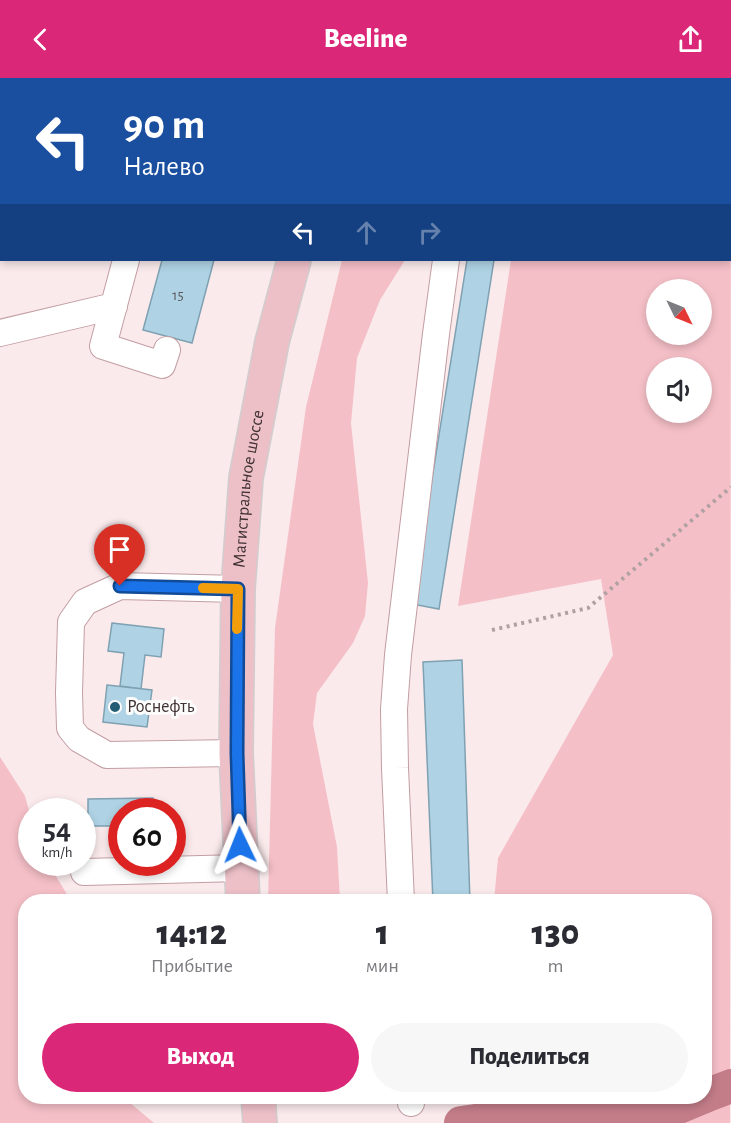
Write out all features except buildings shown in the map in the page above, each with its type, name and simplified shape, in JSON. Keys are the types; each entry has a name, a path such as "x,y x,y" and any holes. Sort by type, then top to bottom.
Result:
{"main road":[{"name":"Магистральное шоссе","path":"243,894 237,753 238,589 246,478 272,342 294,261"},
{"path":"259,1104 260,1123"}],"street":[{"path":"126,261 103,346 162,365 167,350"},
{"path":"401,894 394,768 394,709 398,654 447,261"},
{"path":"0,333 114,306"},
{"path":"237,753 107,755 79,739 70,728 69,693 71,622 85,602 120,586 238,589"},
{"path":"96,872 241,868"}],"path":[{"path":"492,630 588,608 731,487"}],"shaded area":[{"path":"342,261 404,261 380,300 357,358 351,423 368,583 365,616 353,643 317,693 313,724 337,847 340,894 268,894 275,628 306,407"},
{"path":"511,261 731,261 730,1123 449,1123 473,1109 473,1104 712,1104 712,894 495,894 498,858 613,655 601,579 458,606"},
{"path":"0,757 26,798 18,798 18,876 56,876 67,894 18,894 18,1104 131,1104 154,1123 0,1123"}],"waterway":[{"path":"712,1093 731,1086"},
{"path":"461,1123 562,1109 655,1117 686,1104"}],"slow traffic":[{"path":"203,588 238,589 237,629"}],"place":[{"name":"Роснефть","path":"115,707"}],"route":[{"path":"120,586 238,589 237,753 240,845"}]}
